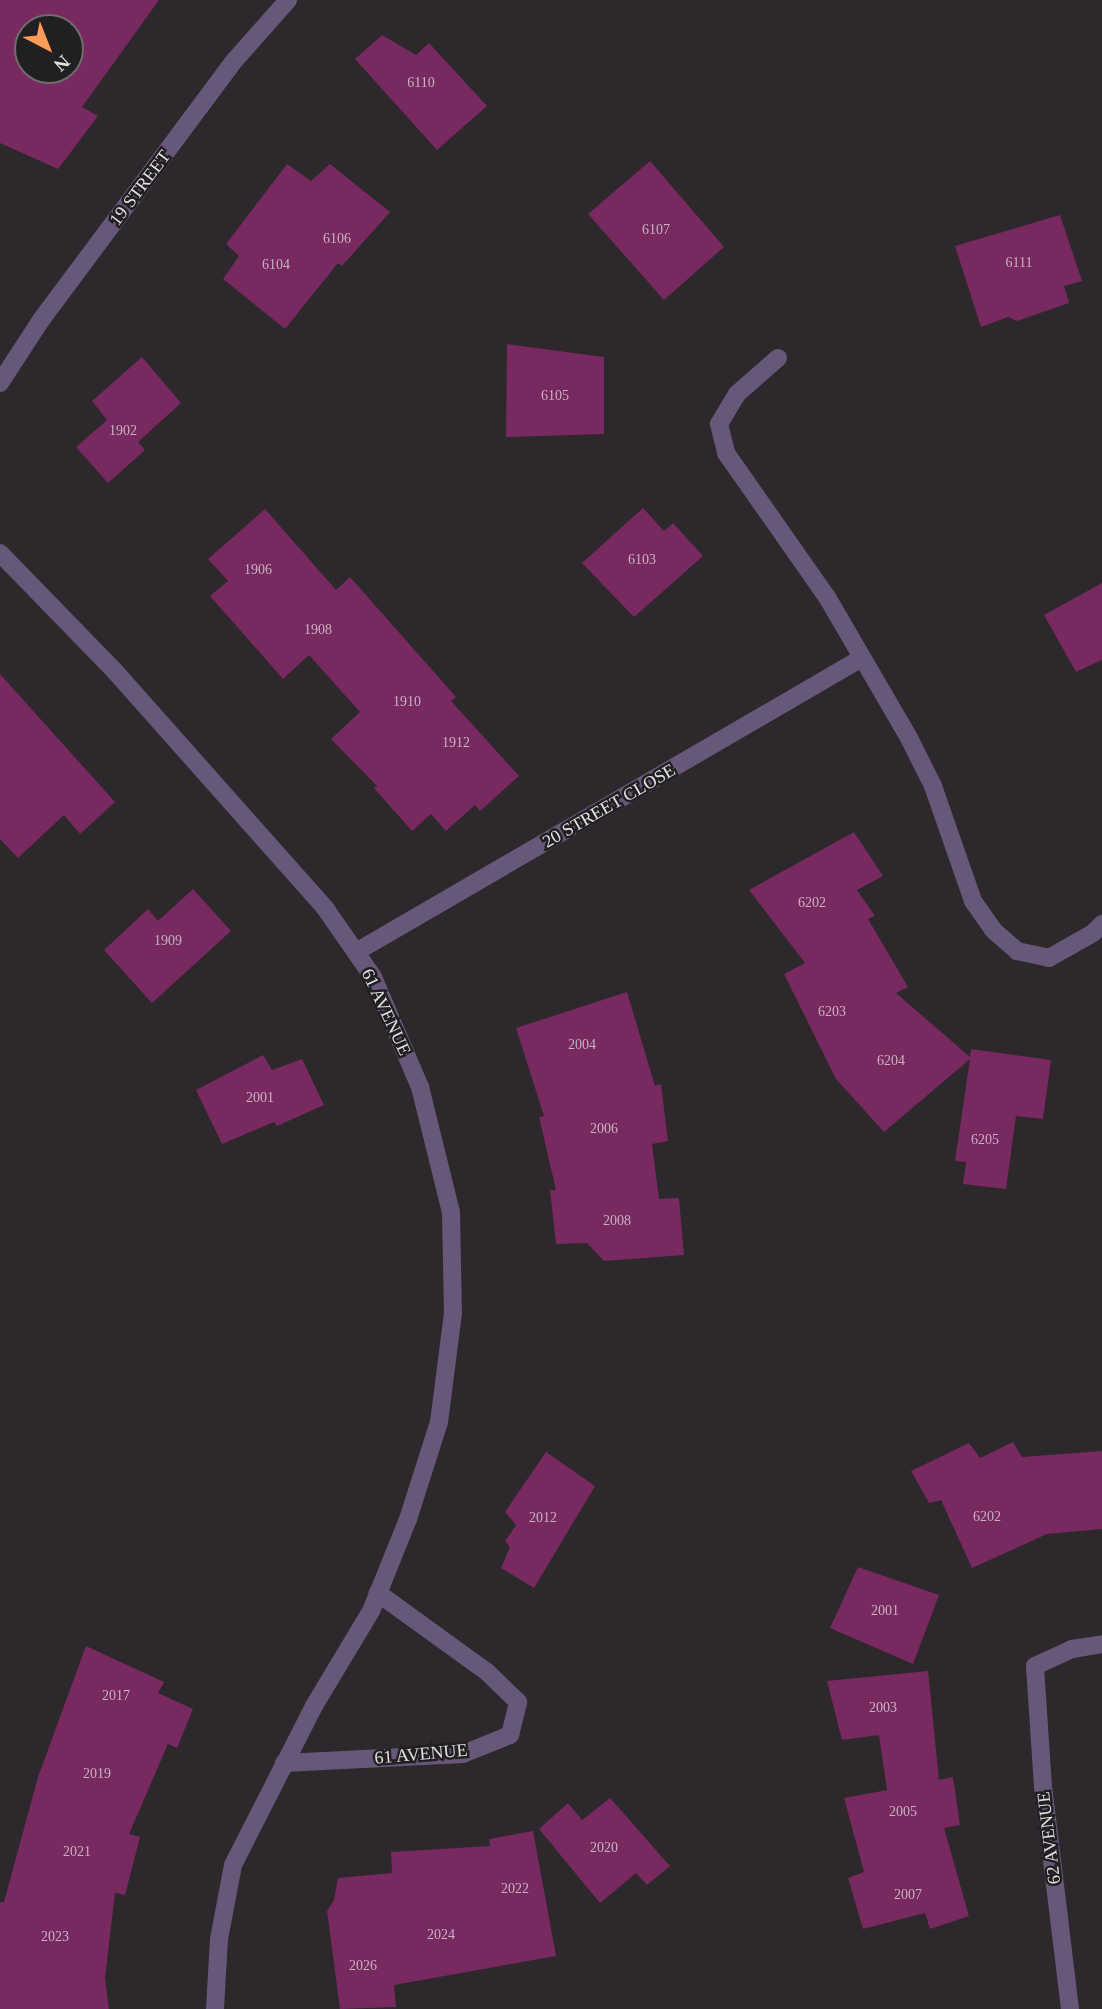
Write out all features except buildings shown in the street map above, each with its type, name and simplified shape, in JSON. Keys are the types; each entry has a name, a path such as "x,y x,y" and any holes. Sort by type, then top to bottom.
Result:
{"street":[{"name":"19 STREET","path":"0,383 41,320 235,60 288,0"},
{"path":"778,358 737,394 719,424 726,453 827,597 909,738 933,786 973,901 993,930 1017,951 1049,958 1093,933 1102,924"},
{"name":"61 AVENUE","path":"0,553 112,668 325,908 356,952 373,977 420,1087 451,1212 453,1313 439,1422 408,1519 371,1611 314,1706 233,1865 219,1939 215,2009"},
{"name":"20 STREET CLOSE","path":"356,952 862,658"},
{"name":"61 AVENUE","path":"284,1763 463,1754 510,1735 518,1702 487,1672 378,1592"},
{"name":"62 AVENUE","path":"1070,2009 1042,1775 1035,1666 1072,1650 1102,1644"}]}
